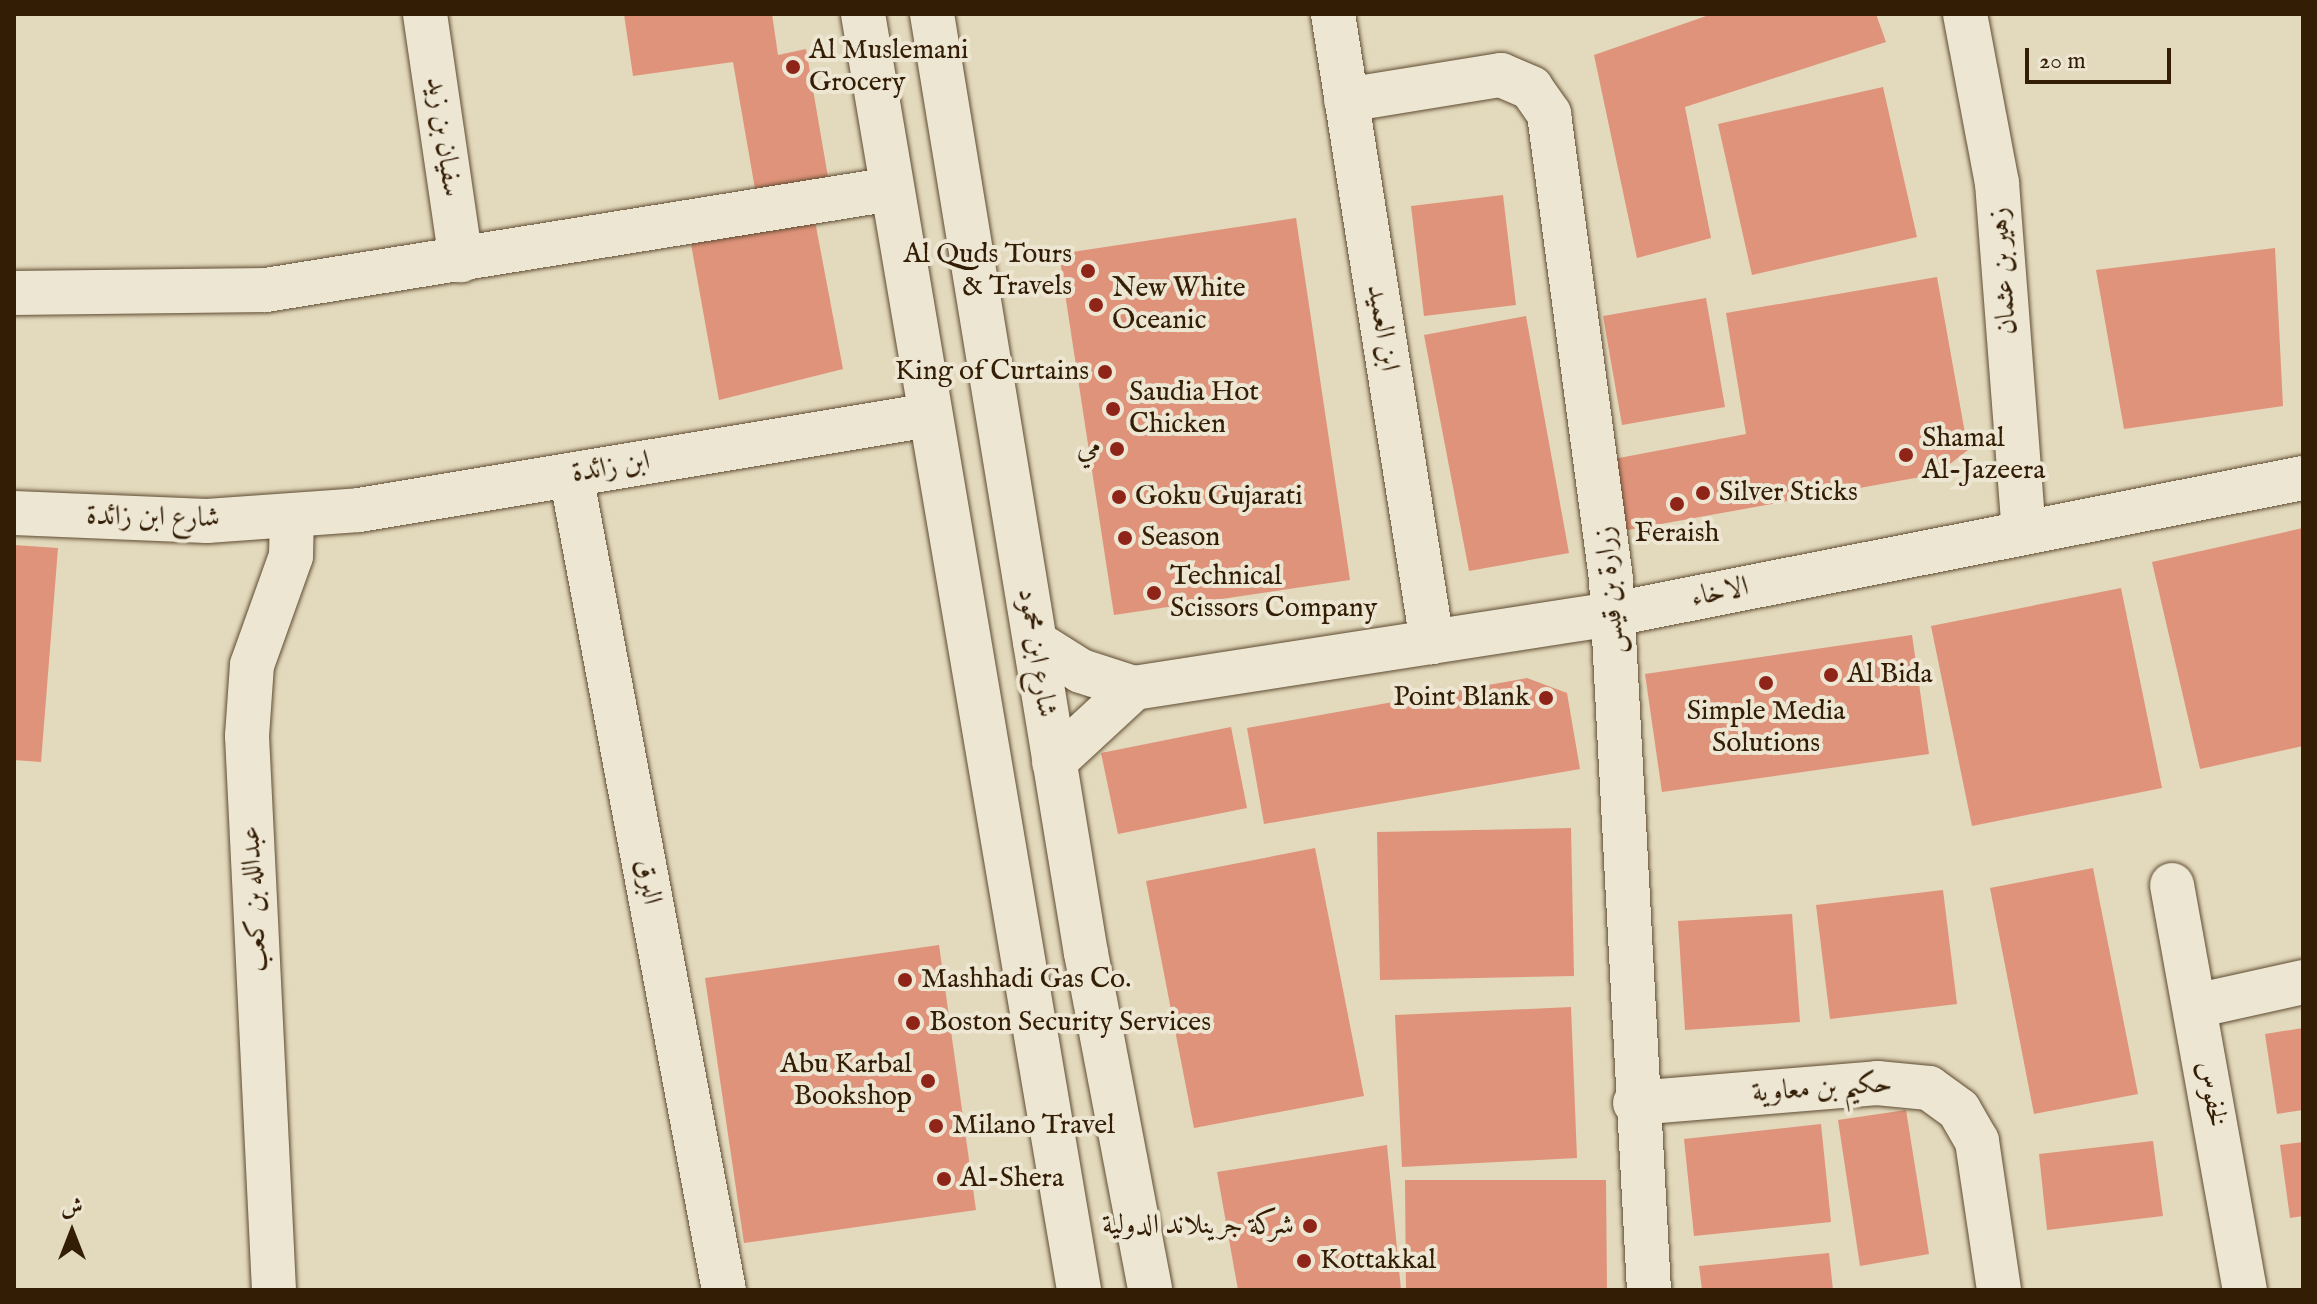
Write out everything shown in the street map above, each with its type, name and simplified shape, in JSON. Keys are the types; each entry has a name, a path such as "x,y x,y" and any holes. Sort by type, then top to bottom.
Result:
{"street":[{"name":"سفيان بن زيد","path":"425,14 461,260"},
{"path":"863,14 930,415 1068,1288"},
{"name":"شارع ابن محمود","path":"932,14 1054,762 1150,1290"},
{"name":"ابن العميد","path":"1333,14 1432,642"},
{"name":"زهير بن عثمان","path":"1965,14 1997,183 2024,531"},
{"name":"زرارة بن قيس","path":"1346,100 1501,75 1542,99 1556,159 1614,614 1635,1103 1649,1290"},
{"path":"14,293 266,290 892,189"},
{"name":"ابن زائدة","path":"292,516 571,475 930,415"},
{"name":"البرق","path":"571,475 724,1290"},
{"name":"الاخاء","path":"1035,642 1081,671 1134,688 1614,614 2303,478"},
{"name":"شارع ابن زائدة","path":"14,513 136,520 292,516"},
{"name":"عبدالله بن كعب","path":"274,1290 247,736 252,665 291,556 292,516"},
{"path":"1054,762 1134,688"},
{"name":"لخفوس","path":"2172,885 2245,1290"},
{"path":"2195,1006 2303,982"},
{"name":"حكيم بن معاوية","path":"1635,1103 1877,1083 1929,1088 1959,1110 1977,1141 1999,1290"}],"building":[{"path":"624,14 772,14 778,55 806,49 828,177 755,189 733,62 633,76"},
{"path":"1712,14 1876,14 1886,42 1685,107 1711,238 1637,258 1594,55"},
{"path":"1883,87 1917,237 1752,275 1718,124"},
{"path":"1503,195 1516,305 1424,316 1411,206"},
{"path":"1296,218 1350,580 1114,615 1059,254"},
{"path":"815,221 843,369 719,400 691,244"},
{"path":"2275,248 2283,406 2124,429 2096,270"},
{"path":"1937,277 1968,450 1937,474 1617,532 1603,461 1746,434 1726,313"},
{"path":"1706,298 1725,407 1622,425 1603,316"},
{"path":"1526,316 1569,553 1469,571 1424,335"},
{"path":"2303,528 2303,746 2200,769 2152,562"},
{"path":"14,545 58,548 41,762 14,760"},
{"path":"2121,588 2162,788 1972,826 1931,626"},
{"path":"1912,635 1929,754 1662,792 1645,674"},
{"path":"1527,678 1567,693 1580,769 1264,824 1247,728"},
{"path":"1231,727 1247,808 1118,834 1101,753"},
{"path":"1571,828 1574,976 1380,980 1377,832"},
{"path":"1315,848 1364,1096 1194,1128 1146,881"},
{"path":"2093,868 2138,1094 2034,1114 1990,888"},
{"path":"1943,890 1957,1004 1830,1019 1816,905"},
{"path":"1792,914 1800,1022 1685,1030 1678,921"},
{"path":"939,945 976,1210 744,1243 705,978"},
{"path":"1571,1007 1577,1158 1402,1167 1395,1015"},
{"path":"2303,1028 2303,1110 2277,1114 2265,1034"},
{"path":"1906,1110 1929,1254 1860,1266 1838,1120"},
{"path":"1821,1124 1831,1222 1694,1236 1684,1139"},
{"path":"2153,1141 2163,1216 2047,1230 2039,1154"},
{"path":"2303,1142 2303,1216 2290,1218 2280,1145"},
{"path":"1387,1145 1401,1290 1238,1290 1217,1172"},
{"path":"1405,1180 1606,1180 1607,1290 1406,1290"},
{"path":"1829,1253 1833,1290 1702,1290 1699,1266"}],"place":[{"name":"Al Muslemani Grocery","path":"793,67"},
{"name":"Al Quds Tours & Travels","path":"1088,271"},
{"name":"New White Oceanic","path":"1096,305"},
{"name":"King of Curtains","path":"1105,372"},
{"name":"Saudia Hot Chicken","path":"1113,409"},
{"name":"مي","path":"1117,449"},
{"name":"Shamal Al-Jazeera","path":"1906,455"},
{"name":"Silver Sticks","path":"1703,493"},
{"name":"Goku Gujarati","path":"1119,497"},
{"name":"Feraish","path":"1677,504"},
{"name":"Season","path":"1125,538"},
{"name":"Technical Scissors Company","path":"1154,593"},
{"name":"Al Bida","path":"1831,675"},
{"name":"Simple Media Solutions","path":"1766,683"},
{"name":"Point Blank","path":"1546,698"},
{"name":"Mashhadi Gas Co.","path":"905,980"},
{"name":"Boston Security Services","path":"913,1023"},
{"name":"Abu Karbal Bookshop","path":"928,1081"},
{"name":"Milano Travel","path":"936,1126"},
{"name":"Al-Shera","path":"944,1179"},
{"name":"شركة جرينلاند الدولية","path":"1310,1226"},
{"name":"Kottakkal","path":"1304,1261"}]}
